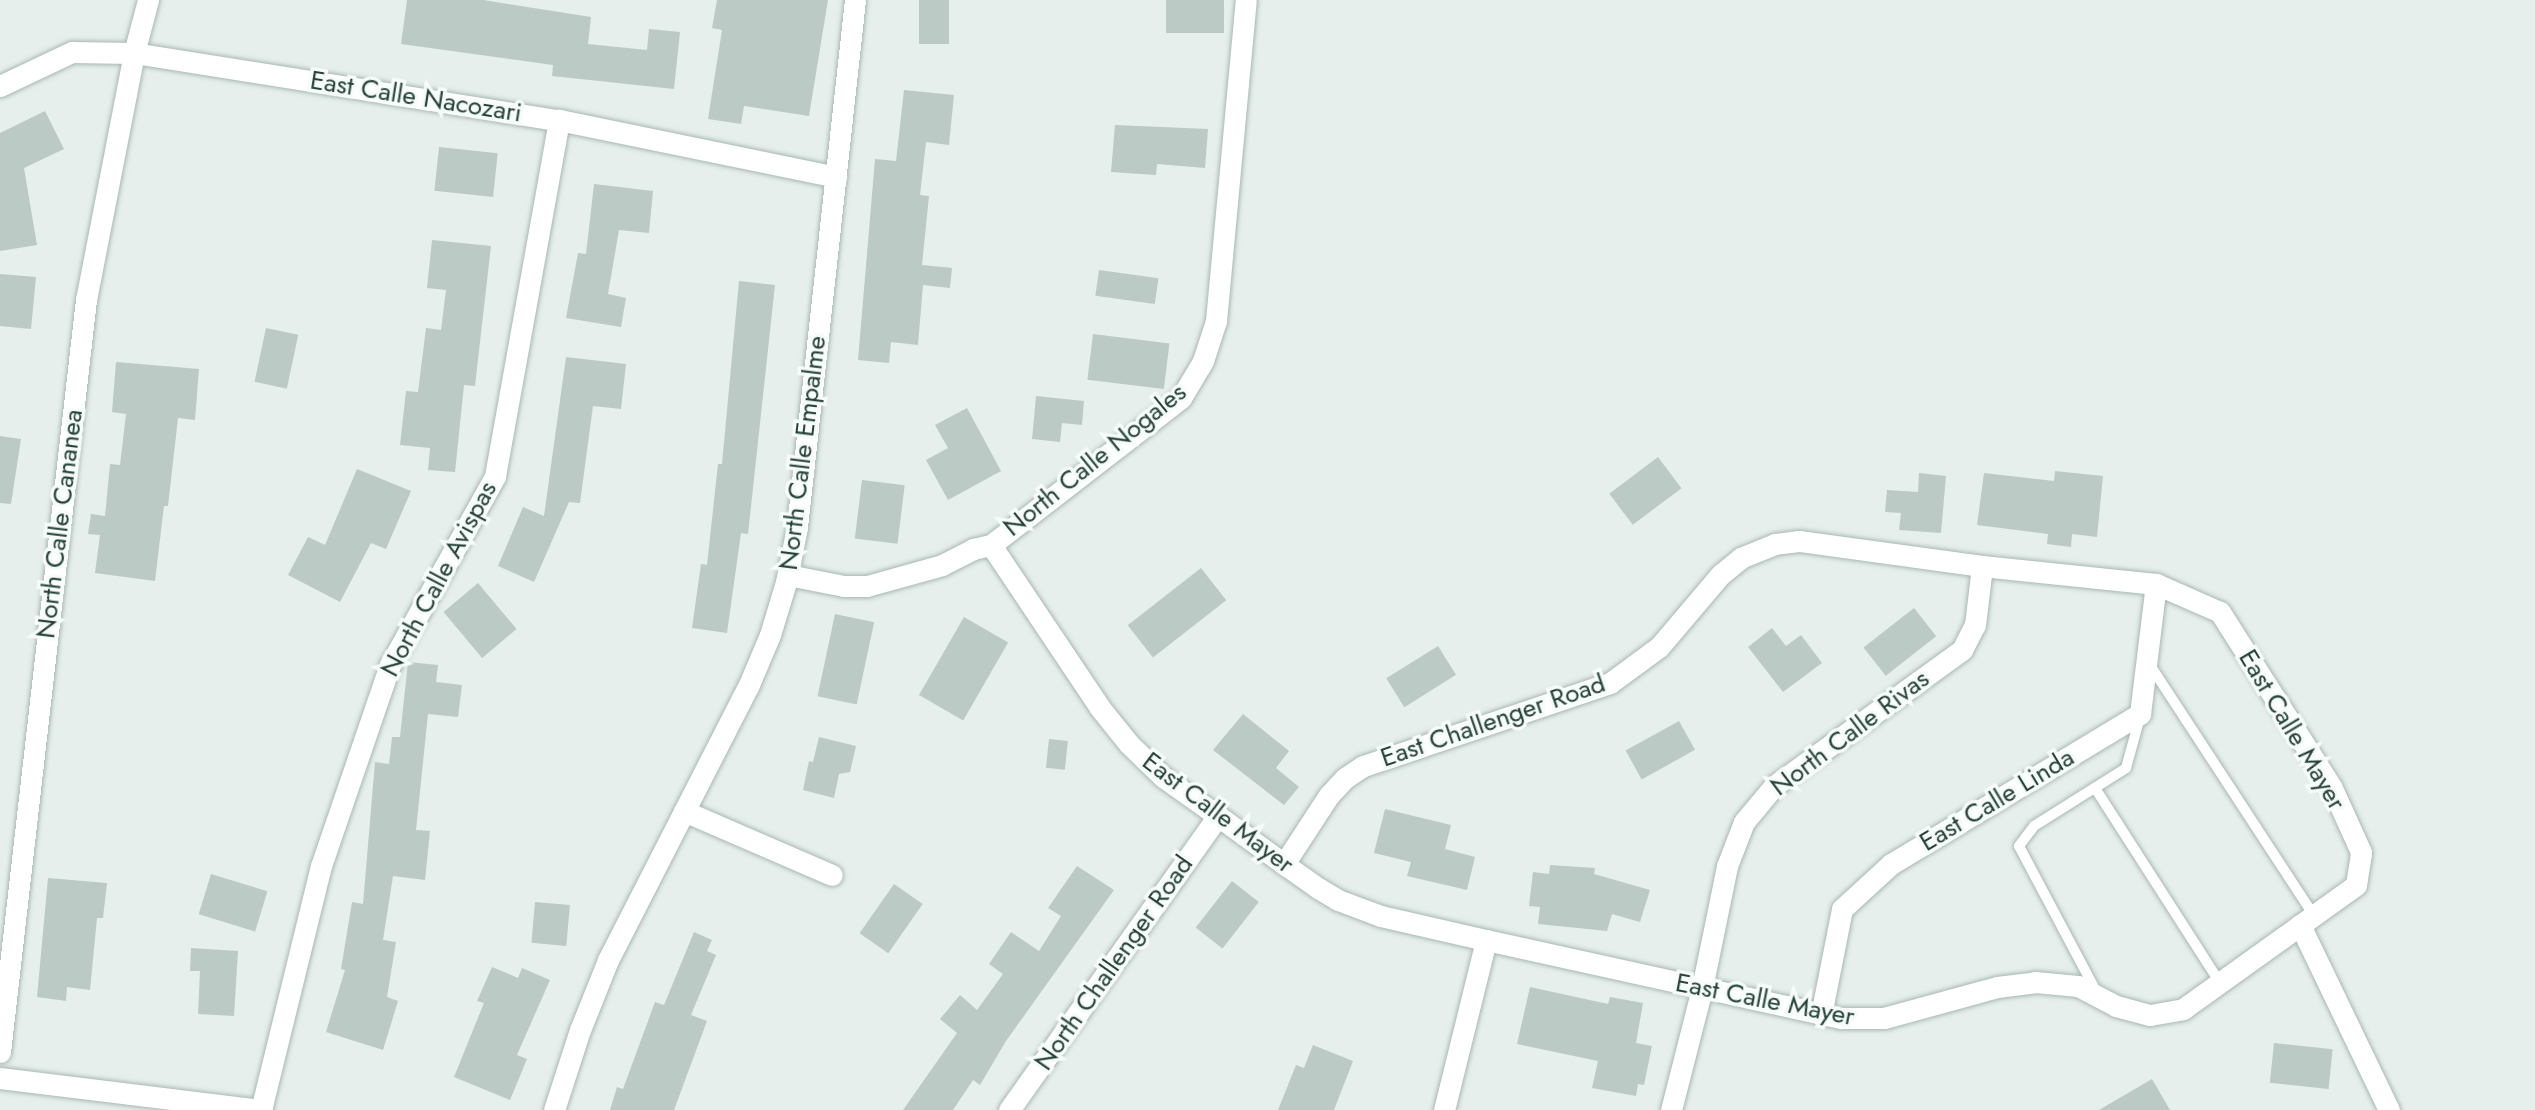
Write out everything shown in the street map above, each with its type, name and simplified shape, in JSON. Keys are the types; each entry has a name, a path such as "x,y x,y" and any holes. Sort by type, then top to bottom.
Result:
{"street":[{"name":"North Calle Cananea","path":"0,1052 86,300 134,53 148,0"},
{"name":"North Calle Empalme","path":"554,1110 580,1030 608,960 748,687 770,635 788,575 797,527 855,0"},
{"name":"North Calle Nogales","path":"788,575 844,586 867,586 942,565 973,549 990,545 1181,398 1203,361 1210,341 1218,299 1246,0"},
{"name":"East Calle Nacozari","path":"0,86 72,52 134,53 559,120 836,177"},
{"name":"North Calle Avispas","path":"261,1110 321,866 390,665 495,476 559,120"},
{"name":"East Challenger Road","path":"1284,863 1329,795 1353,772 1373,761 1610,684 1644,661 1721,575 1751,552 1775,544 1799,541 1982,566 2156,584"},
{"name":"East Calle Mayer","path":"990,545 1100,708 1129,744 1163,777 1318,888 1359,909 1486,940 1821,1015 1863,1020 1884,1018 1997,987 2035,982 2078,986 2150,1015 2183,1009 2356,885 2361,852 2332,788 2220,612 2156,584"},
{"name":"North Calle Rivas","path":"1671,1110 1702,988 1731,850 1753,809 1786,777 1962,649 1975,625 1982,566"},
{"path":"2140,714 2156,584"},
{"name":"East Calle Linda","path":"1821,1015 1843,909 1891,864 2140,714"},
{"path":"684,811 832,875"},
{"name":"North Challenger Road","path":"1009,1110 1218,816"},
{"path":"2307,920 2389,1110"},
{"path":"1444,1110 1486,940"},
{"path":"0,1078 261,1110"}],"lane":[{"path":"2147,659 2307,920"},
{"path":"2100,997 2019,846 2034,826 2126,768 2140,714"},
{"path":"2095,788 2220,983"}],"building":[{"path":"407,0 483,0 591,17 588,44 647,50 649,29 680,32 674,89 552,76 553,65 401,44"},
{"path":"717,0 828,0 809,116 744,106 741,124 708,119 722,30 712,28"},
{"path":"919,0 949,0 949,44 919,44"},
{"path":"1166,0 1224,0 1224,33 1166,33"},
{"path":"904,90 954,95 949,145 926,142 920,195 929,196 922,265 952,268 950,288 923,285 918,345 891,342 889,363 858,360 875,159 896,161"},
{"path":"45,111 64,149 24,168 37,245 0,251 0,133"},
{"path":"1115,125 1208,129 1205,168 1157,164 1156,175 1111,172"},
{"path":"439,147 498,153 493,197 434,191"},
{"path":"594,184 653,191 649,233 619,230 608,294 626,298 621,327 566,318 578,253 586,254"},
{"path":"432,240 491,246 475,386 464,385 455,472 428,470 430,448 400,445 406,391 418,392 426,328 441,330 446,290 427,288"},
{"path":"1099,270 1158,278 1155,304 1095,296"},
{"path":"0,274 36,277 31,329 0,326"},
{"path":"739,281 775,285 748,534 741,533 727,633 692,628 701,564 707,565 718,464 722,464"},
{"path":"266,328 298,335 287,389 255,382"},
{"path":"1093,334 1169,343 1164,389 1087,380"},
{"path":"566,357 626,364 621,409 593,406 580,503 569,502 534,582 498,566 523,507 544,516"},
{"path":"116,362 199,369 195,420 178,418 168,506 164,506 155,581 95,573 100,535 88,534 91,514 105,516 110,464 120,465 126,414 112,412"},
{"path":"1036,396 1084,401 1082,425 1062,423 1060,442 1032,439"},
{"path":"967,408 1001,471 948,500 926,460 948,448 935,425"},
{"path":"0,436 21,439 11,504 0,503"},
{"path":"1658,457 1681,488 1633,525 1609,494"},
{"path":"357,469 411,491 386,549 371,543 340,602 288,575 308,537 325,545"},
{"path":"2055,471 2103,476 2097,537 2072,534 2071,547 2047,544 2048,534 1977,525 1984,473 2054,481"},
{"path":"1919,473 1946,476 1941,533 1899,530 1901,513 1885,512 1887,490 1918,492"},
{"path":"862,480 905,485 897,544 855,539"},
{"path":"1201,568 1226,600 1153,658 1128,625"},
{"path":"478,583 517,629 482,658 444,612"},
{"path":"1914,608 1936,636 1886,676 1864,647"},
{"path":"835,614 874,622 857,704 818,696"},
{"path":"964,617 1008,642 963,720 919,695"},
{"path":"1772,628 1786,646 1801,635 1822,663 1783,692 1748,647"},
{"path":"1438,646 1456,675 1404,707 1386,678"},
{"path":"408,662 438,665 436,682 462,685 458,717 428,714 416,830 430,831 425,880 393,876 383,940 396,942 387,997 398,1001 383,1050 326,1032 345,970 341,969 352,902 363,904 375,762 389,764 392,737 400,737"},
{"path":"1243,714 1289,751 1276,768 1299,787 1284,805 1213,750"},
{"path":"1679,721 1695,750 1642,779 1626,751"},
{"path":"819,737 856,746 850,772 839,774 834,798 803,790 809,761 813,762"},
{"path":"1049,739 1068,741 1065,770 1046,768"},
{"path":"1385,809 1451,825 1445,849 1475,857 1467,890 1407,876 1411,862 1374,853"},
{"path":"1550,865 1595,868 1594,874 1650,890 1640,922 1612,914 1607,931 1538,924 1540,907 1529,906 1533,872 1549,874"},
{"path":"1077,866 1114,890 1006,1041 980,1085 973,1080 953,1110 903,1110 957,1033 940,1019 960,995 977,1010 1003,974 989,964 1011,932 1039,951 1061,916 1048,908"},
{"path":"211,874 267,891 255,931 199,914"},
{"path":"48,878 107,883 103,918 97,918 90,990 67,987 66,1001 37,997"},
{"path":"1232,881 1259,902 1222,948 1196,927"},
{"path":"894,884 923,904 888,953 860,933"},
{"path":"535,902 570,905 566,946 531,943"},
{"path":"694,932 712,940 707,951 716,955 691,1015 707,1021 674,1110 610,1110 617,1087 623,1089 655,1002 664,1005"},
{"path":"191,948 238,951 234,1016 198,1014 200,971 190,971"},
{"path":"492,967 518,978 522,968 550,980 517,1055 527,1059 510,1100 454,1077 484,1003 477,1001"},
{"path":"1530,987 1608,1004 1610,997 1643,1003 1636,1043 1652,1046 1644,1085 1638,1084 1636,1096 1592,1088 1598,1061 1517,1044"},
{"path":"2274,1043 2333,1049 2328,1089 2270,1083"},
{"path":"1313,1045 1353,1061 1334,1110 1278,1110 1296,1065 1304,1068"},
{"path":"2152,1079 2170,1110 2099,1110"}]}
